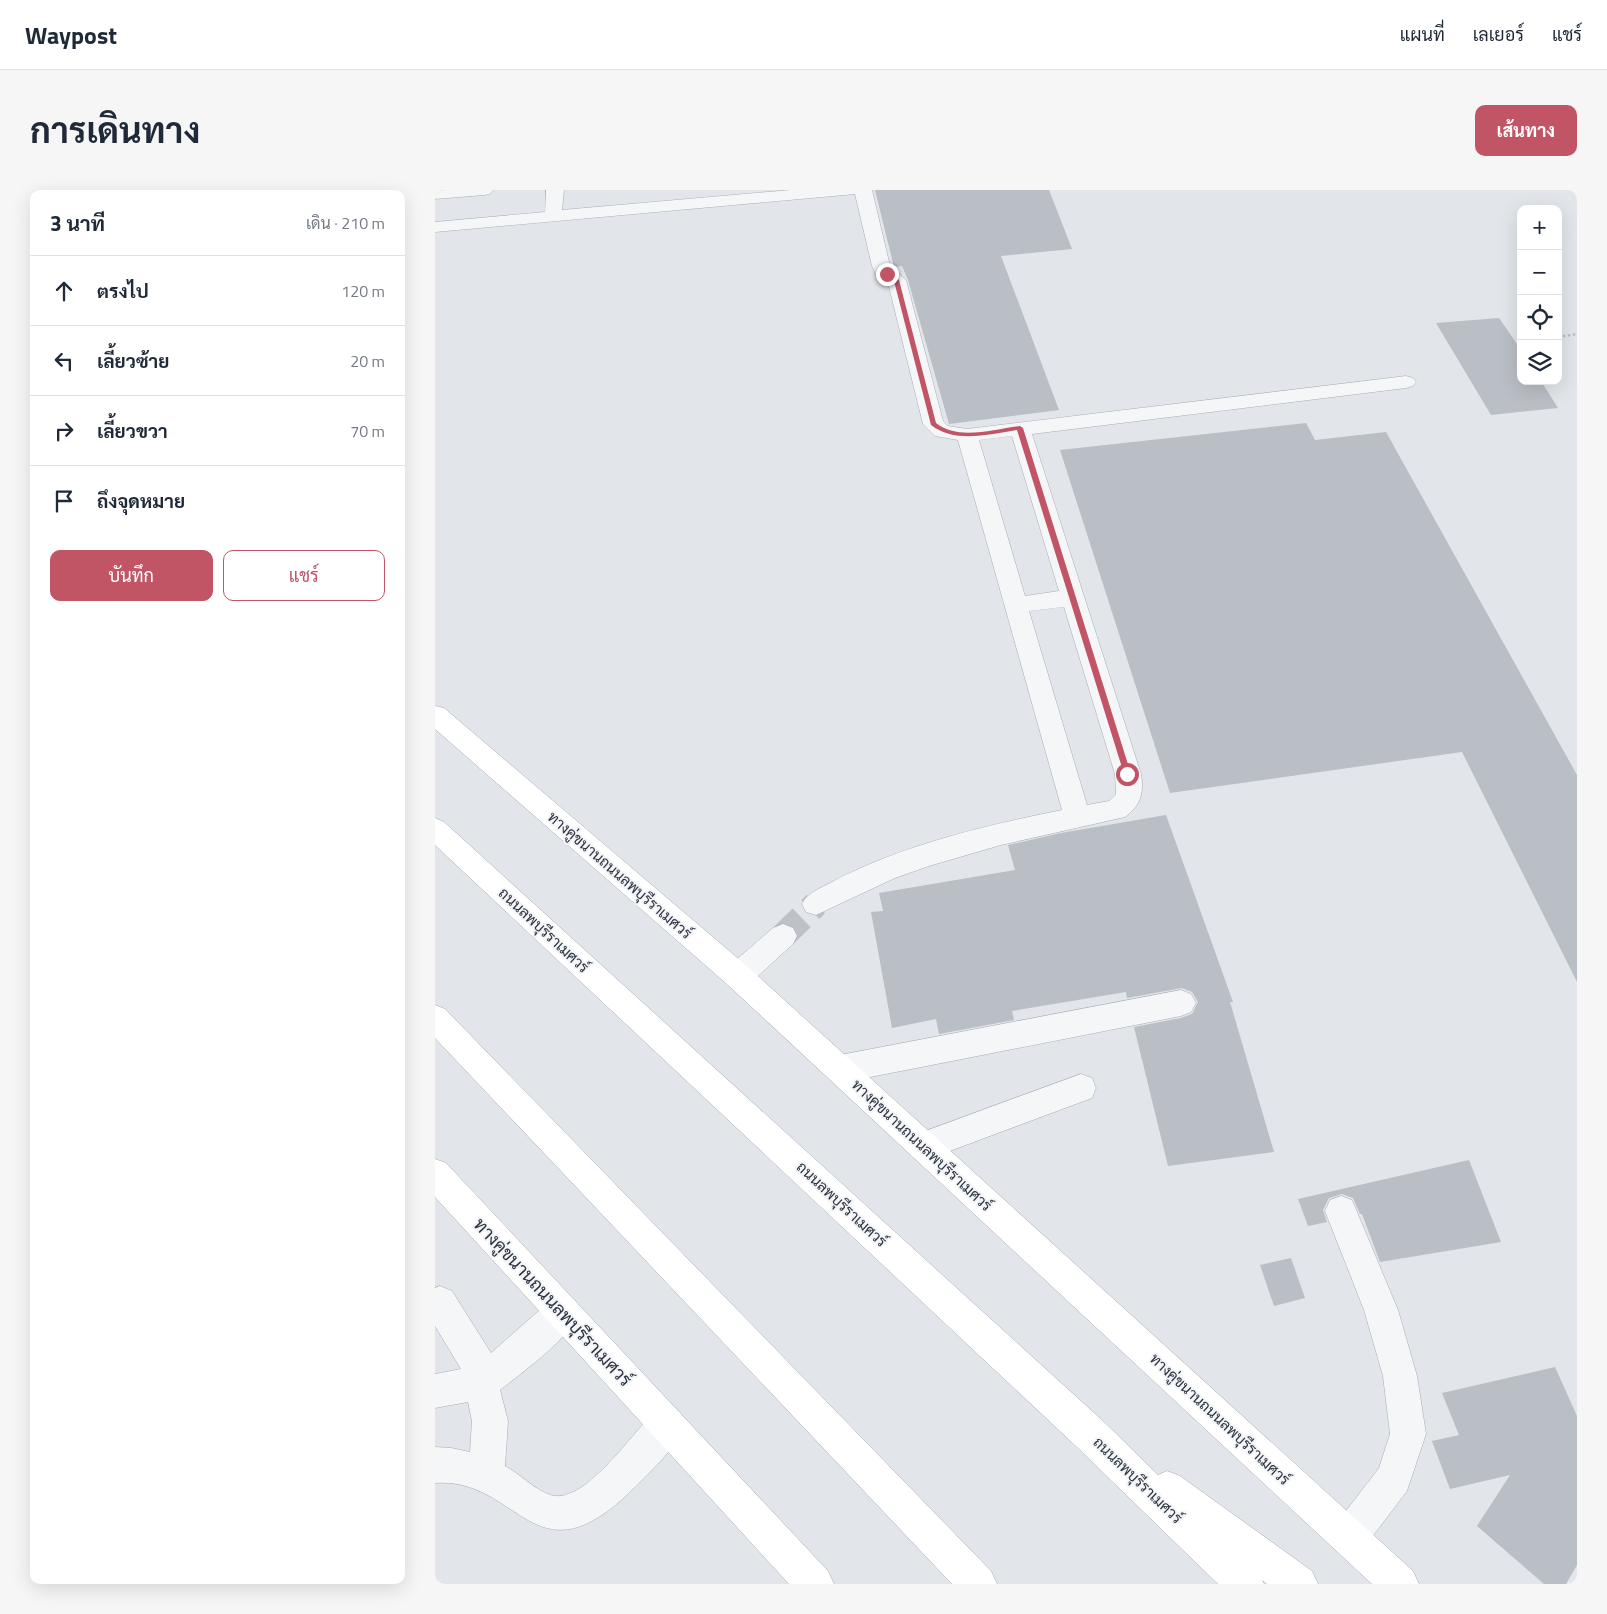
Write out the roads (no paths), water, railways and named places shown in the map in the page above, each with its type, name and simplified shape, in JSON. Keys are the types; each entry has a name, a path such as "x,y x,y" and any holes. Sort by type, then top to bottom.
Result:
{"main road":[{"name":"ทางคู่ขนานถนนลพบุรีราเมศวร์","path":"435,716 738,976 1400,1584"},
{"name":"ถนนลพบุรีราเมศวร์","path":"435,829 1091,1434 1245,1584"},
{"path":"435,1018 978,1584"},
{"name":"ทางคู่ขนานถนนลพบุรีราเมศวร์","path":"435,1174 815,1584"},
{"path":"1091,1434 1299,1584"}],"street":[{"path":"435,194 484,190"},
{"path":"553,217 555,190"},
{"path":"435,227 553,217 728,195 849,190"},
{"path":"863,190 881,266 883,271 897,280 933,424 942,431 967,435 1406,382"},
{"path":"816,904 876,873 972,842 1116,810 1126,803 1131,794 1127,774 1071,598 1020,428"},
{"path":"967,435 1077,818"},
{"path":"1016,605 1071,598"},
{"path":"738,976 783,936"},
{"path":"839,1069 1181,1002"},
{"path":"923,1146 1081,1088"},
{"path":"1341,1211 1381,1310 1400,1376 1407,1434 1394,1478 1349,1537"},
{"path":"440,1303 477,1358 490,1420 486,1475"},
{"path":"435,1392 481,1382 516,1356 563,1312"},
{"path":"435,1465 443,1464 486,1475 544,1512 563,1515 584,1507 609,1489 667,1425"}],"tunnel":[{"path":"783,936 816,904"}]}
